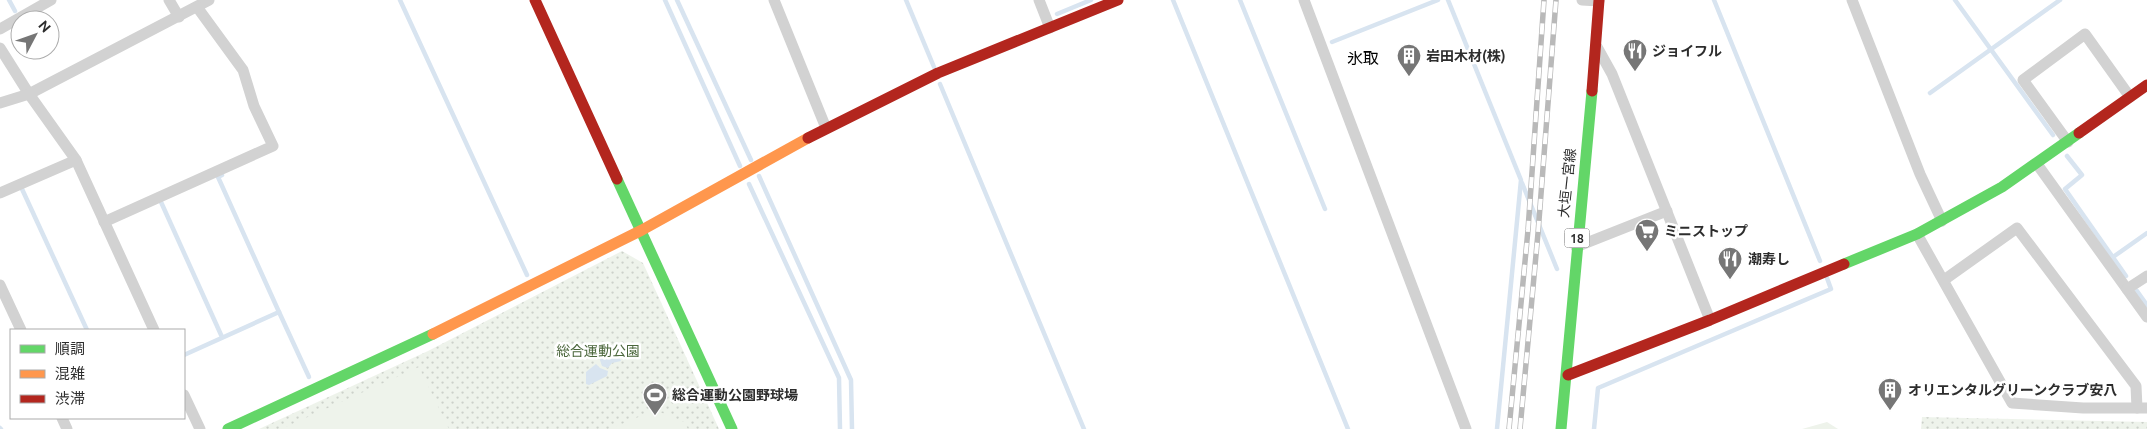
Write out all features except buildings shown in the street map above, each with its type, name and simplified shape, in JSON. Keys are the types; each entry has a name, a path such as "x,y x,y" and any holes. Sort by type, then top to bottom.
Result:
{"street":[{"path":"0,29 51,0"},
{"path":"169,0 179,17"},
{"path":"0,103 29,94 209,0"},
{"path":"535,0 732,429"},
{"path":"774,0 826,128"},
{"path":"1040,0 1050,28"},
{"path":"228,429 423,339 642,230 826,128 938,73 1118,0"},
{"path":"1304,0 1466,429"},
{"path":"1582,0 1599,0"},
{"name":"大垣一宮線","path":"1561,429 1568,375 1576,247 1597,46 1599,0"},
{"path":"1852,0 1920,174 1942,221"},
{"path":"104,222 274,146 254,106 243,70 197,7"},
{"path":"2068,142 2023,80 2085,34 2130,97"},
{"path":"1597,46 1612,74 1710,320"},
{"path":"0,48 29,94 76,160 154,329"},
{"path":"1568,375 1710,320 1917,234 2002,187 2147,85"},
{"path":"0,194 76,160"},
{"path":"2037,164 2147,317"},
{"path":"1576,247 1667,211"},
{"path":"1917,234 2012,403 2083,408 2142,408 2136,386 2017,228 1944,280"},
{"path":"2127,289 2147,276"},
{"path":"0,285 21,329"},
{"path":"185,396 200,429"}],"green space":[{"name":"総合運動公園","path":"622,251 643,263 719,429 259,429 428,351"},
{"path":"419,367 449,429 281,429"},
{"name":"総合運動公園野球場","path":"655,410 684,422 688,429 610,429"},
{"name":"オリエンタルグリーンクラブ安八","path":"1922,417 2147,422 2147,429 1921,429"},
{"path":"1827,422 1838,429 1802,429"}],"shaded area":[{"path":"614,345 621,361 612,363 608,368 602,366 600,360 605,348"},
{"path":"596,364 608,371 607,376 589,385 586,384 586,372"}],"waterway":[{"path":"9,0 14,10"},
{"path":"400,0 527,275"},
{"path":"665,0 740,166"},
{"path":"677,0 751,160"},
{"path":"906,0 934,67"},
{"path":"1057,14 1091,0"},
{"path":"1173,0 1348,429"},
{"path":"1240,0 1325,209"},
{"path":"1332,42 1438,0"},
{"path":"1448,0 1521,180 1497,429"},
{"path":"1714,0 1820,261"},
{"path":"1955,0 2053,135"},
{"path":"1930,93 2060,0"},
{"path":"940,84 1084,429"},
{"path":"2067,156 2082,175 2065,189 2126,276"},
{"path":"185,355 279,312 218,177 222,175"},
{"path":"759,176 851,380 852,429"},
{"path":"1522,183 1557,269"},
{"path":"749,184 839,378 840,429"},
{"path":"22,189 87,329"},
{"path":"161,202 222,337"},
{"path":"2113,257 2147,233"},
{"path":"1594,429 1598,388 1831,289 1827,278"},
{"path":"2137,291 2147,305"},
{"path":"279,312 309,377"}],"railway":[{"path":"1509,429 1528,230 1544,0"},
{"path":"1520,429 1538,233 1556,0"}],"traffic: fast":[{"path":"1561,429 1592,91"},
{"path":"1844,264 1917,234 2002,187 2079,133"},
{"path":"617,179 732,429"},
{"path":"228,429 433,334"}],"traffic: slow":[{"path":"433,334 642,230 808,138"}],"traffic: jam":[{"path":"535,0 617,179"},
{"path":"808,138 938,73 1118,0"},
{"path":"1592,91 1599,0"},
{"path":"2079,133 2147,85"},
{"path":"1568,375 1710,320 1844,264"}],"place":[{"name":"ジョイフル","path":"1635,72"},
{"name":"岩田木材(株)","path":"1409,77"},
{"name":"ミニストップ","path":"1647,252"},
{"name":"潮寿し","path":"1730,280"},
{"name":"オリエンタルグリーンクラブ安八","path":"1890,411"},
{"name":"総合運動公園野球場","path":"655,416"}],"district":[{"name":"氷取","path":"1363,58"}]}
